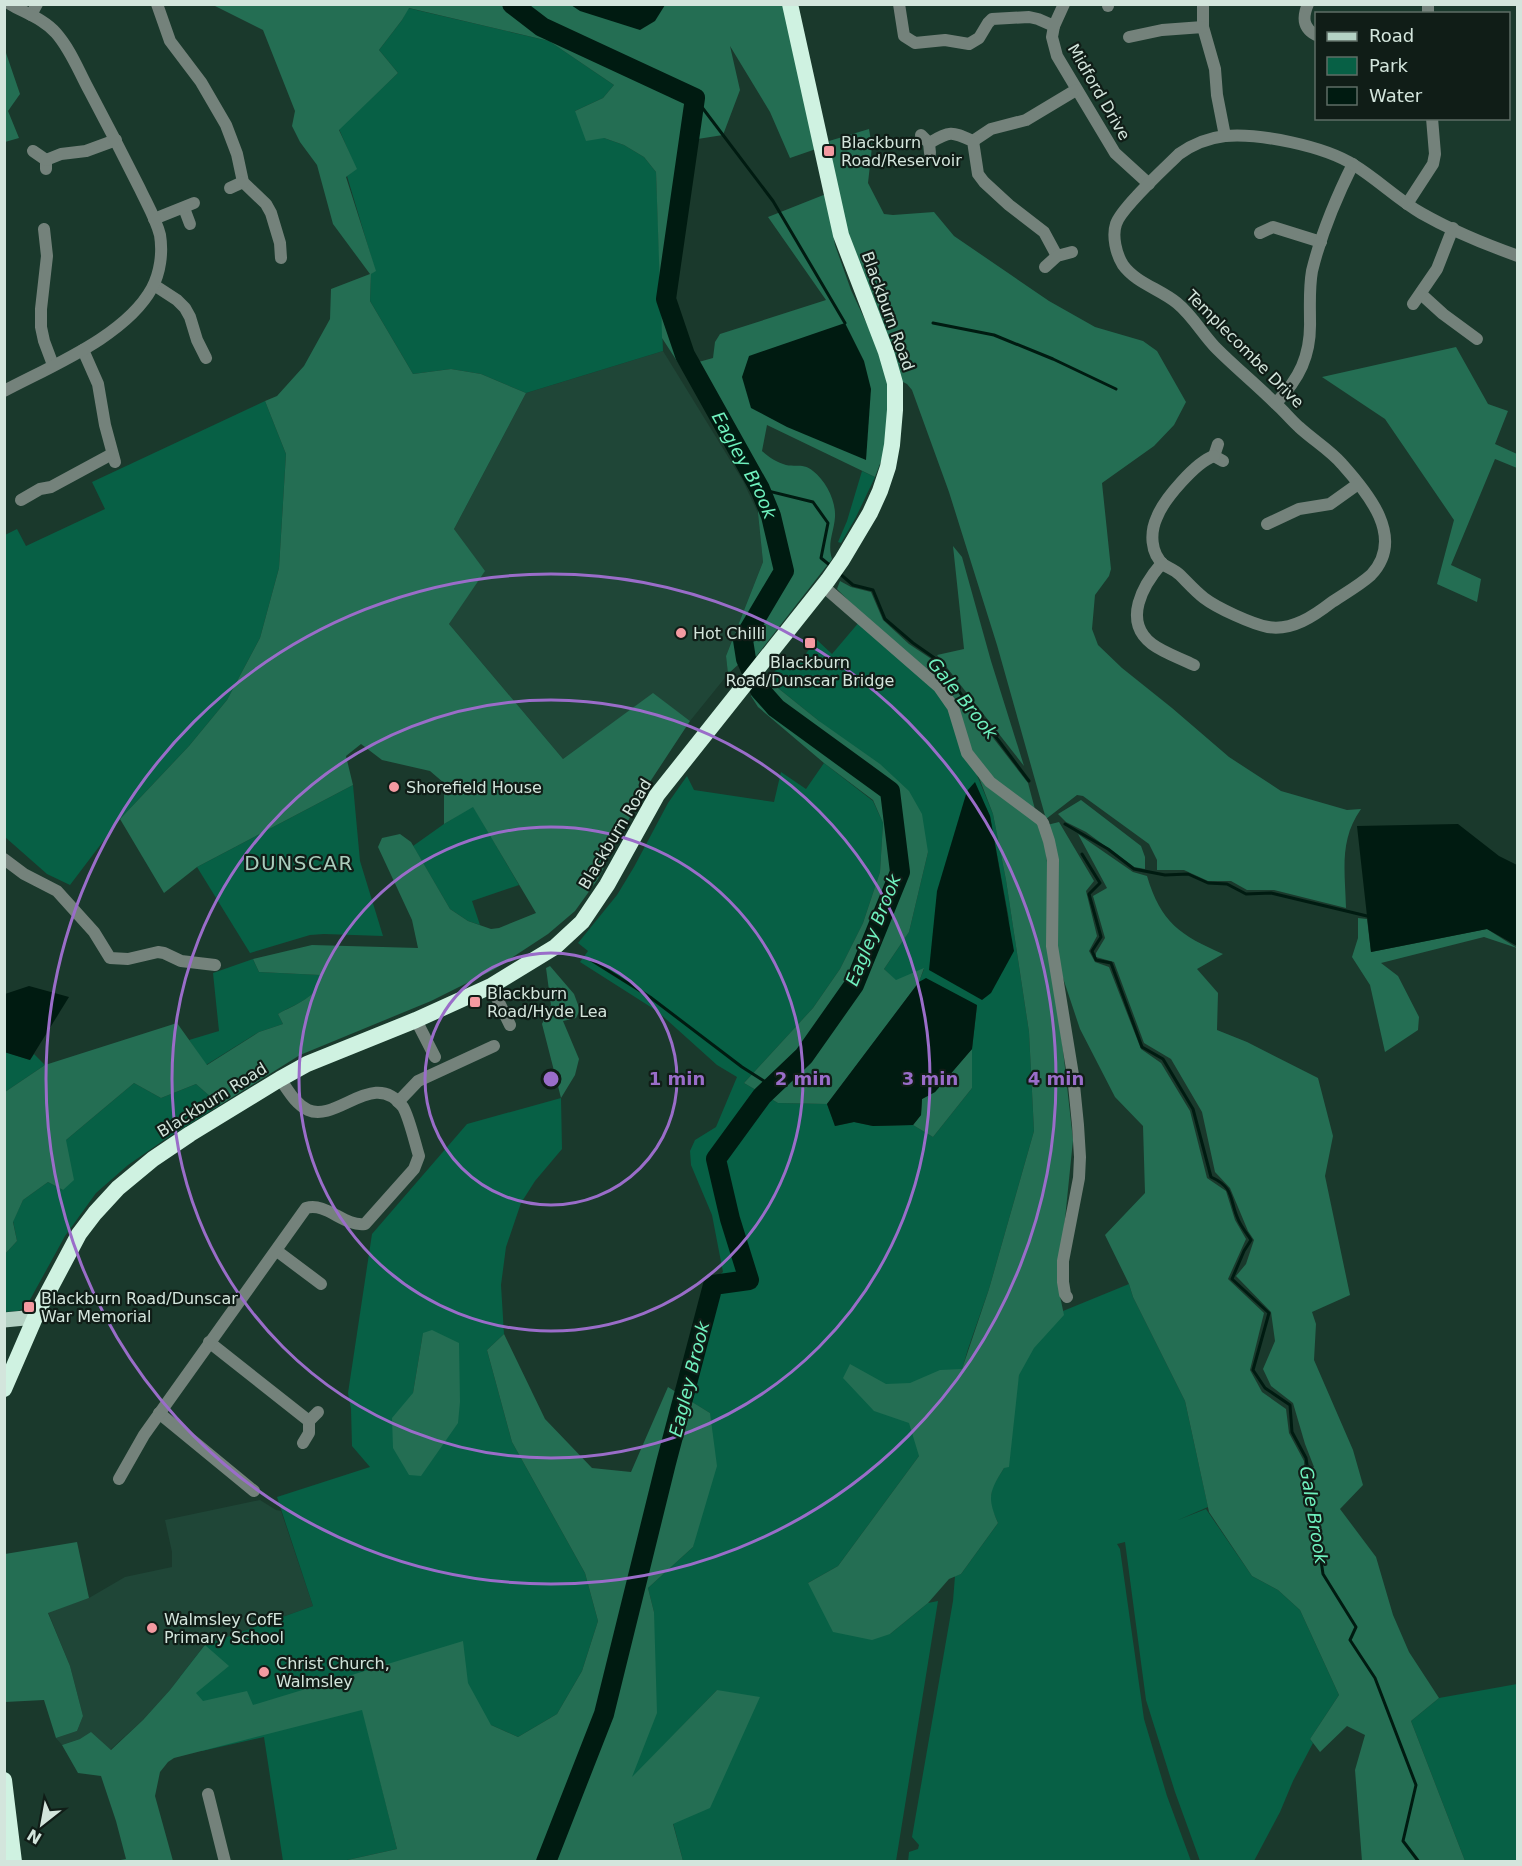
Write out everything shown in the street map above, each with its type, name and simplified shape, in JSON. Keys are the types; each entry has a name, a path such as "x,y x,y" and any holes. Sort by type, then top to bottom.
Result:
{"highway":[{"name":"Blackburn Road","path":"4,1389 37,1313 79,1234 118,1188 153,1159 190,1134 308,1064 416,1020 491,986 555,947 582,922 607,885 657,795 826,583 870,513 888,467 895,410 895,383 886,352 841,235 790,4"},
{"path":"5,1789 14,1862"}],"main road":[{"path":"4,1320 25,1318 37,1313"}],"street":[{"path":"4,391 83,350 137,311 154,285 161,250 154,219 116,140 66,46 34,10 10,4"},
{"path":"157,4 170,41 201,82 219,111 232,141 243,182 266,204 271,213 285,243 281,258"},
{"path":"902,9 904,36 915,43 945,40 969,44 979,38 987,15 1029,17 1054,27 1064,4"},
{"path":"1203,4 1203,27 1215,69 1217,95 1226,136"},
{"path":"1308,4 1303,16 1304,21 1310,32 1315,35"},
{"name":"Midford Drive","path":"1054,27 1053,47 1076,90 1115,153 1149,184"},
{"path":"1129,37 1162,30 1203,27"},
{"path":"973,141 991,129 1026,120 1076,90"},
{"path":"1407,204 1433,164 1435,154 1432,120"},
{"path":"927,144 947,133 954,133 973,141"},
{"name":"Templecombe Drive","path":"1162,563 1178,573 1206,600 1255,624 1284,627 1299,623 1317,613 1370,575 1378,566 1386,541 1379,513 1342,464 1298,426 1217,349 1177,303 1130,274 1122,263 1116,249 1116,225 1122,212 1179,154 1204,140 1226,136 1252,136 1326,152 1353,164 1407,204 1453,228 1518,256"},
{"path":"33,151 46,165 60,154 86,151 116,140"},
{"path":"973,141 978,174 1009,205 1044,232 1057,256"},
{"path":"1276,403 1295,382 1301,371 1310,333 1312,271 1337,197 1353,164"},
{"path":"230,188 243,182"},
{"path":"154,219 189,206 190,224"},
{"path":"1258,234 1274,227 1321,242"},
{"path":"1413,304 1437,269 1453,228"},
{"path":"41,238 47,256 41,327 53,365"},
{"path":"1045,267 1057,256 1072,252"},
{"path":"154,285 185,308 208,362"},
{"path":"1421,294 1478,342"},
{"path":"21,500 36,486 51,487 114,458 100,391 83,350"},
{"path":"1194,665 1176,662 1146,639 1137,621 1137,611 1143,591 1162,563 1153,545 1152,535 1160,510 1180,484 1204,460 1218,454"},
{"path":"1268,524 1282,522 1299,509 1330,504 1358,484"},
{"path":"826,583 939,687 953,707 967,753 990,782 1043,823 1053,860 1052,946 1073,1075 1079,1135 1079,1178 1063,1261 1064,1290 1067,1297"},
{"path":"4,859 24,874 57,891 94,932 110,958 128,958 158,952 181,961 215,965"},
{"path":"491,986 510,1025"},
{"path":"416,1020 435,1057"},
{"path":"398,1102 418,1081 494,1046"},
{"path":"119,1479 159,1413 306,1208 318,1206 352,1223 365,1224 414,1169 419,1156 404,1110 398,1102 385,1095 367,1094 325,1112 317,1113 301,1106 280,1079"},
{"path":"277,1251 319,1280"},
{"path":"209,1342 309,1421"},
{"path":"303,1443 309,1433 309,1421 318,1412"},
{"path":"159,1413 245,1489"},
{"path":"208,1794 225,1862"}],"shaded area":[{"path":"213,5 783,5 816,149 790,158 770,112 730,46 740,90 723,135 685,141 660,290 656,172 644,157 624,145 604,138 586,141 575,111 603,98 614,85 549,41 409,8 379,50 398,73 339,130 357,169 346,177 376,271 371,274 370,301 413,374 451,369 481,374 526,393 454,529 485,571 449,624 563,759 653,693 690,721 642,794 598,879 575,911 548,934 493,970 431,1001 300,1055 220,1105 196,1084 161,1098 134,1083 66,1140 74,1180 63,1190 48,1182 23,1200 13,1222 17,1241 5,1254 5,1092 45,1065 177,1023 207,1065 259,1032 283,1024 278,1014 306,999 317,989 320,975 259,972 253,959 312,945 418,948 412,920 378,847 382,838 400,834 411,842 450,909 468,921 491,929 536,913 473,807 444,824 444,783 430,771 382,760 361,744 346,756 353,785 197,867 164,893 120,819 189,746 227,700 260,638 279,568 286,454 265,401 277,396 304,366 330,319 331,289 370,274 333,224 317,165 300,142 292,126 295,111 263,30"},
{"path":"5,50 20,94 8,111 19,138 5,142"},
{"path":"869,129 872,147 868,183 884,214 934,212 954,236 1049,301 1095,327 1143,341 1157,351 1186,402 1174,425 1154,446 1102,483 1111,569 1109,576 1095,595 1092,629 1098,645 1122,668 1229,757 1281,791 1347,810 1361,809 1349,832 1346,844 1346,908 1274,890 1247,890 1231,881 1208,881 1184,870 1157,870 1157,860 1149,844 1083,796 1077,795 1046,819 997,645 949,492 912,390 899,380 843,226 829,141"},
{"path":"826,194 835,245 851,290 885,363 889,393 886,448 875,477 767,425 762,451 779,463 807,467 818,475 832,498 835,517 830,543 832,559 754,659 748,640 792,573 771,501 695,363 713,358 715,342 720,334 826,300 768,217"},
{"path":"661,301 680,357 730,443 662,338"},
{"path":"1456,347 1488,404 1508,411 1495,444 1517,454 1517,468 1495,459 1451,565 1481,579 1477,602 1437,584 1454,520 1385,419 1322,377"},
{"path":"663,351 743,481 758,513 763,562 726,656 728,674 690,721 653,694 563,759 449,624 484,571 454,529 526,393"},
{"path":"757,493 768,520 779,570 738,637 741,662 728,674 726,656 763,562"},
{"path":"953,546 962,557 1024,766 937,655 964,649"},
{"path":"840,581 851,587 871,592 883,620 909,644 933,660 1028,783 1036,813 992,779 971,752 958,712 837,589"},
{"path":"768,680 819,721 880,764 909,791 922,814 928,852 909,932 884,969 896,980 924,968 919,982 827,1104 778,1103 744,1083 813,1008 840,969 863,923 880,872 883,823 873,800 824,763 758,707 751,696"},
{"path":"978,775 1036,820 1045,838 1047,944 1062,1041 1073,1140 1060,1296 1064,1315 1034,1348 1019,1375 1009,1467 1004,1468 991,1495 992,1507 998,1523 961,1574 949,1579 928,1603 890,1634 872,1640 833,1632 808,1583 838,1566 919,1456 909,1423 874,1411 843,1378 850,1364 886,1384 910,1383 940,1370 962,1369 989,1289 1034,1131 1029,1032 1006,880 993,814"},
{"path":"1081,800 1141,846 1145,857 1145,869 1134,867 1086,832 1066,822 1058,814"},
{"path":"1059,822 1094,881 1086,891 1097,936 1089,951 1095,962 1109,967 1141,1049 1161,1063 1190,1111 1207,1178 1226,1191 1235,1220 1246,1239 1228,1279 1264,1313 1250,1370 1262,1392 1286,1409 1289,1433 1304,1461 1304,1471 1314,1467 1293,1403 1271,1386 1263,1369 1275,1341 1271,1312 1236,1276 1246,1264 1254,1240 1230,1188 1215,1172 1202,1112 1171,1059 1144,1043 1114,962 1096,957 1105,938 1093,896 1107,888 1078,834 1133,872 1147,876 1159,905 1174,926 1223,954 1197,969 1218,993 1217,1030 1247,1042 1318,1078 1333,1136 1325,1176 1350,1295 1312,1312 1316,1324 1314,1360 1353,1450 1363,1485 1340,1509 1376,1557 1393,1615 1409,1652 1439,1698 1411,1721 1465,1861 1362,1861 1355,1770 1365,1735 1347,1726 1320,1752 1310,1739 1339,1695 1300,1610 1278,1590 1252,1576 1209,1512 1185,1401 1105,1235 1145,1193 1143,1126 1115,1097 1080,1029 1060,969 1047,825"},
{"path":"1358,918 1367,919 1371,952 1487,929 1517,948 1484,937 1381,963 1398,976 1419,1017 1418,1030 1385,1052 1370,985 1352,957 1358,938"},
{"path":"550,966 574,994 580,1010 576,1018 563,1021 579,1059 575,1075 561,1098 542,1024 551,1005 546,968"},
{"path":"972,1049 972,1088 933,1137 913,1125 921,1115 922,1099 935,1092"},
{"path":"432,1330 459,1343 458,1423 421,1476 409,1475 393,1448 392,1418 413,1393 423,1333"},
{"path":"504,1334 545,1419 592,1468 631,1472 668,1387 710,1413 717,1466 693,1547 648,1588 654,1612 657,1713 632,1777 717,1690 760,1697 710,1808 673,1824 683,1861 343,1861 397,1849 362,1710 174,1758 160,1772 155,1796 173,1861 115,1861 126,1859 101,1776 78,1773 62,1745 80,1739 91,1732 111,1750 170,1690 205,1645 229,1666 196,1693 203,1701 247,1691 253,1705 463,1641 468,1683 491,1725 518,1737 557,1714 582,1671 598,1621 585,1573 512,1442 487,1350"},
{"name":"Walmsley CofE Primary School","path":"260,1500 281,1511 313,1606 205,1645 143,1720 110,1750 80,1739 62,1745 56,1738 77,1731 83,1716 70,1666 48,1612 89,1598 125,1577 172,1567 172,1552 165,1520"},
{"path":"77,1542 89,1598 48,1613 70,1666 83,1716 77,1731 56,1738 44,1700 5,1702 5,1554"}],"green space":[{"path":"408,8 549,41 614,85 603,98 575,111 604,138 624,145 644,157 656,172 663,351 526,393 481,374 451,369 413,374 370,301 371,274 375,270 347,176 356,169 339,129 398,73 379,50 402,20"},
{"path":"265,401 286,454 279,568 260,638 227,700 189,746 120,819 70,885 47,874 5,837 5,535 17,529 26,546 105,509 92,482"},
{"path":"862,471 875,477 841,543 838,542 847,521"},
{"path":"860,621 936,689 949,707 993,814 1006,880 1029,1032 1034,1131 989,1289 951,1407 919,1456 838,1566 808,1583 890,1634 928,1603 938,1601 896,1861 683,1861 673,1823 717,1690 631,1779 654,1612 648,1588 693,1547 710,1413 679,1394 690,1362 687,1355 709,1283 723,1272 712,1215 691,1165 690,1151 695,1140 716,1127 737,1077 717,1065 657,1011 580,962 588,951 578,943 617,895 668,803 687,776 694,790 774,802 781,772 806,789 824,763 873,801 883,823 880,872 863,923 840,969 813,1008 744,1083 778,1103 827,1104 835,1126 854,1122 873,1126 913,1125 933,1137 972,1088 972,1049 977,1006 926,979 919,982 924,969 896,981 884,969 909,932 928,852 819,721 768,680 784,659 791,664 798,663 817,640 832,654","holes":["974,783 990,816 1010,925"]},
{"path":"353,785 360,861 383,936 310,935 250,953 197,867"},
{"path":"473,806 519,885 472,901 480,925 468,921 450,909 413,846"},
{"path":"253,959 259,972 321,975 320,983 306,999 278,1014 283,1024 259,1032 206,1065 189,1040 219,1031 213,973"},
{"path":"5,1052 30,1060 34,1054 45,1065 5,1092"},
{"path":"134,1083 161,1098 196,1084 220,1105 128,1165 96,1193 65,1236 26,1307 18,1311 5,1312 5,1254 17,1241 13,1221 23,1200 48,1182 63,1190 66,1140"},
{"path":"561,1098 562,1149 535,1181 521,1203 506,1247 501,1285 504,1334 487,1350 512,1442 585,1573 598,1621 582,1671 557,1714 518,1737 491,1725 363,1711 397,1849 343,1861 283,1861 264,1737 202,1751 180,1677 205,1645 313,1606 277,1497 370,1467 352,1446 348,1393 372,1234 467,1124","holes":["423,1333 409,1474 413,1393"]},
{"path":"1129,1284 1133,1297 1185,1401 1208,1507 1178,1520 1206,1509 1252,1576 1278,1590 1300,1610 1339,1695 1310,1739 1313,1743 1254,1861 1200,1861 1146,1700 1125,1542 1117,1544 1120,1549 1144,1719 1167,1796 1191,1861 908,1862 909,1852 918,1849 919,1845 912,1837 953,1601 955,1576 961,1574 998,1523 990,1505 992,1487 1004,1468 1021,1361 1063,1311"},
{"path":"1517,1684 1517,1861 1465,1861 1411,1721 1439,1698"}],"water":[{"path":"571,5 665,5 655,21 640,30 580,11"},
{"path":"845,323 864,361 871,389 866,460 787,427 751,408 742,377 749,356"},
{"path":"975,782 990,816 1014,951 991,993 982,1000 929,970 937,891 967,791"},
{"path":"1458,824 1499,856 1517,865 1517,946 1487,929 1371,952 1357,826"},
{"path":"926,978 977,1005 972,1049 935,1092 922,1099 921,1115 913,1125 873,1126 854,1122 835,1126 827,1104 919,982"},
{"path":"29,986 69,997 30,1060 4,1052 5,994"}],"waterway":[{"name":"Eagley Brook","path":"512,4 542,27 695,98 666,299 685,355 760,489 771,516 784,571 743,640 746,659 760,690 776,708 890,791 900,872 854,985 804,1056 762,1096 716,1159 730,1219 749,1280 713,1285 604,1714 546,1862"},
{"path":"695,98 773,201 845,323"},
{"path":"933,323 994,335 1053,359 1116,389"},
{"name":"Gale Brook","path":"760,489 813,502 828,523 821,558 832,567"},
{"name":"Gale Brook","path":"839,573 853,585 873,590 885,619 936,659 1029,781"},
{"path":"1065,824 1108,849 1134,869 1165,875 1188,874 1208,883 1227,884 1246,894 1271,893 1367,916"},
{"name":"Gale Brook","path":"1082,854 1100,883 1089,894 1101,937 1092,951 1096,960 1111,963 1142,1047 1163,1059 1193,1109 1211,1177 1228,1190 1239,1222 1251,1240 1232,1279 1269,1313 1253,1370 1265,1388 1290,1405 1292,1432 1306,1458 1323,1574 1356,1627 1350,1640 1375,1678 1416,1785 1403,1841 1419,1862"},
{"path":"591,960 650,997 742,1067 772,1086"}],"place":[{"name":"Blackburn Road/Reservoir","path":"829,151"},
{"name":"Hot Chilli","path":"681,633"},
{"name":"Blackburn Road/Dunscar Bridge","path":"810,643"},
{"name":"Shorefield House","path":"394,787"},
{"name":"Blackburn Road/Hyde Lea","path":"475,1002"},
{"name":"Blackburn Road/Dunscar War Memorial","path":"29,1307"},
{"name":"Walmsley CofE Primary School","path":"152,1628"},
{"name":"Christ Church, Walmsley","path":"264,1672"}],"district":[{"name":"DUNSCAR","path":"299,863"}]}
